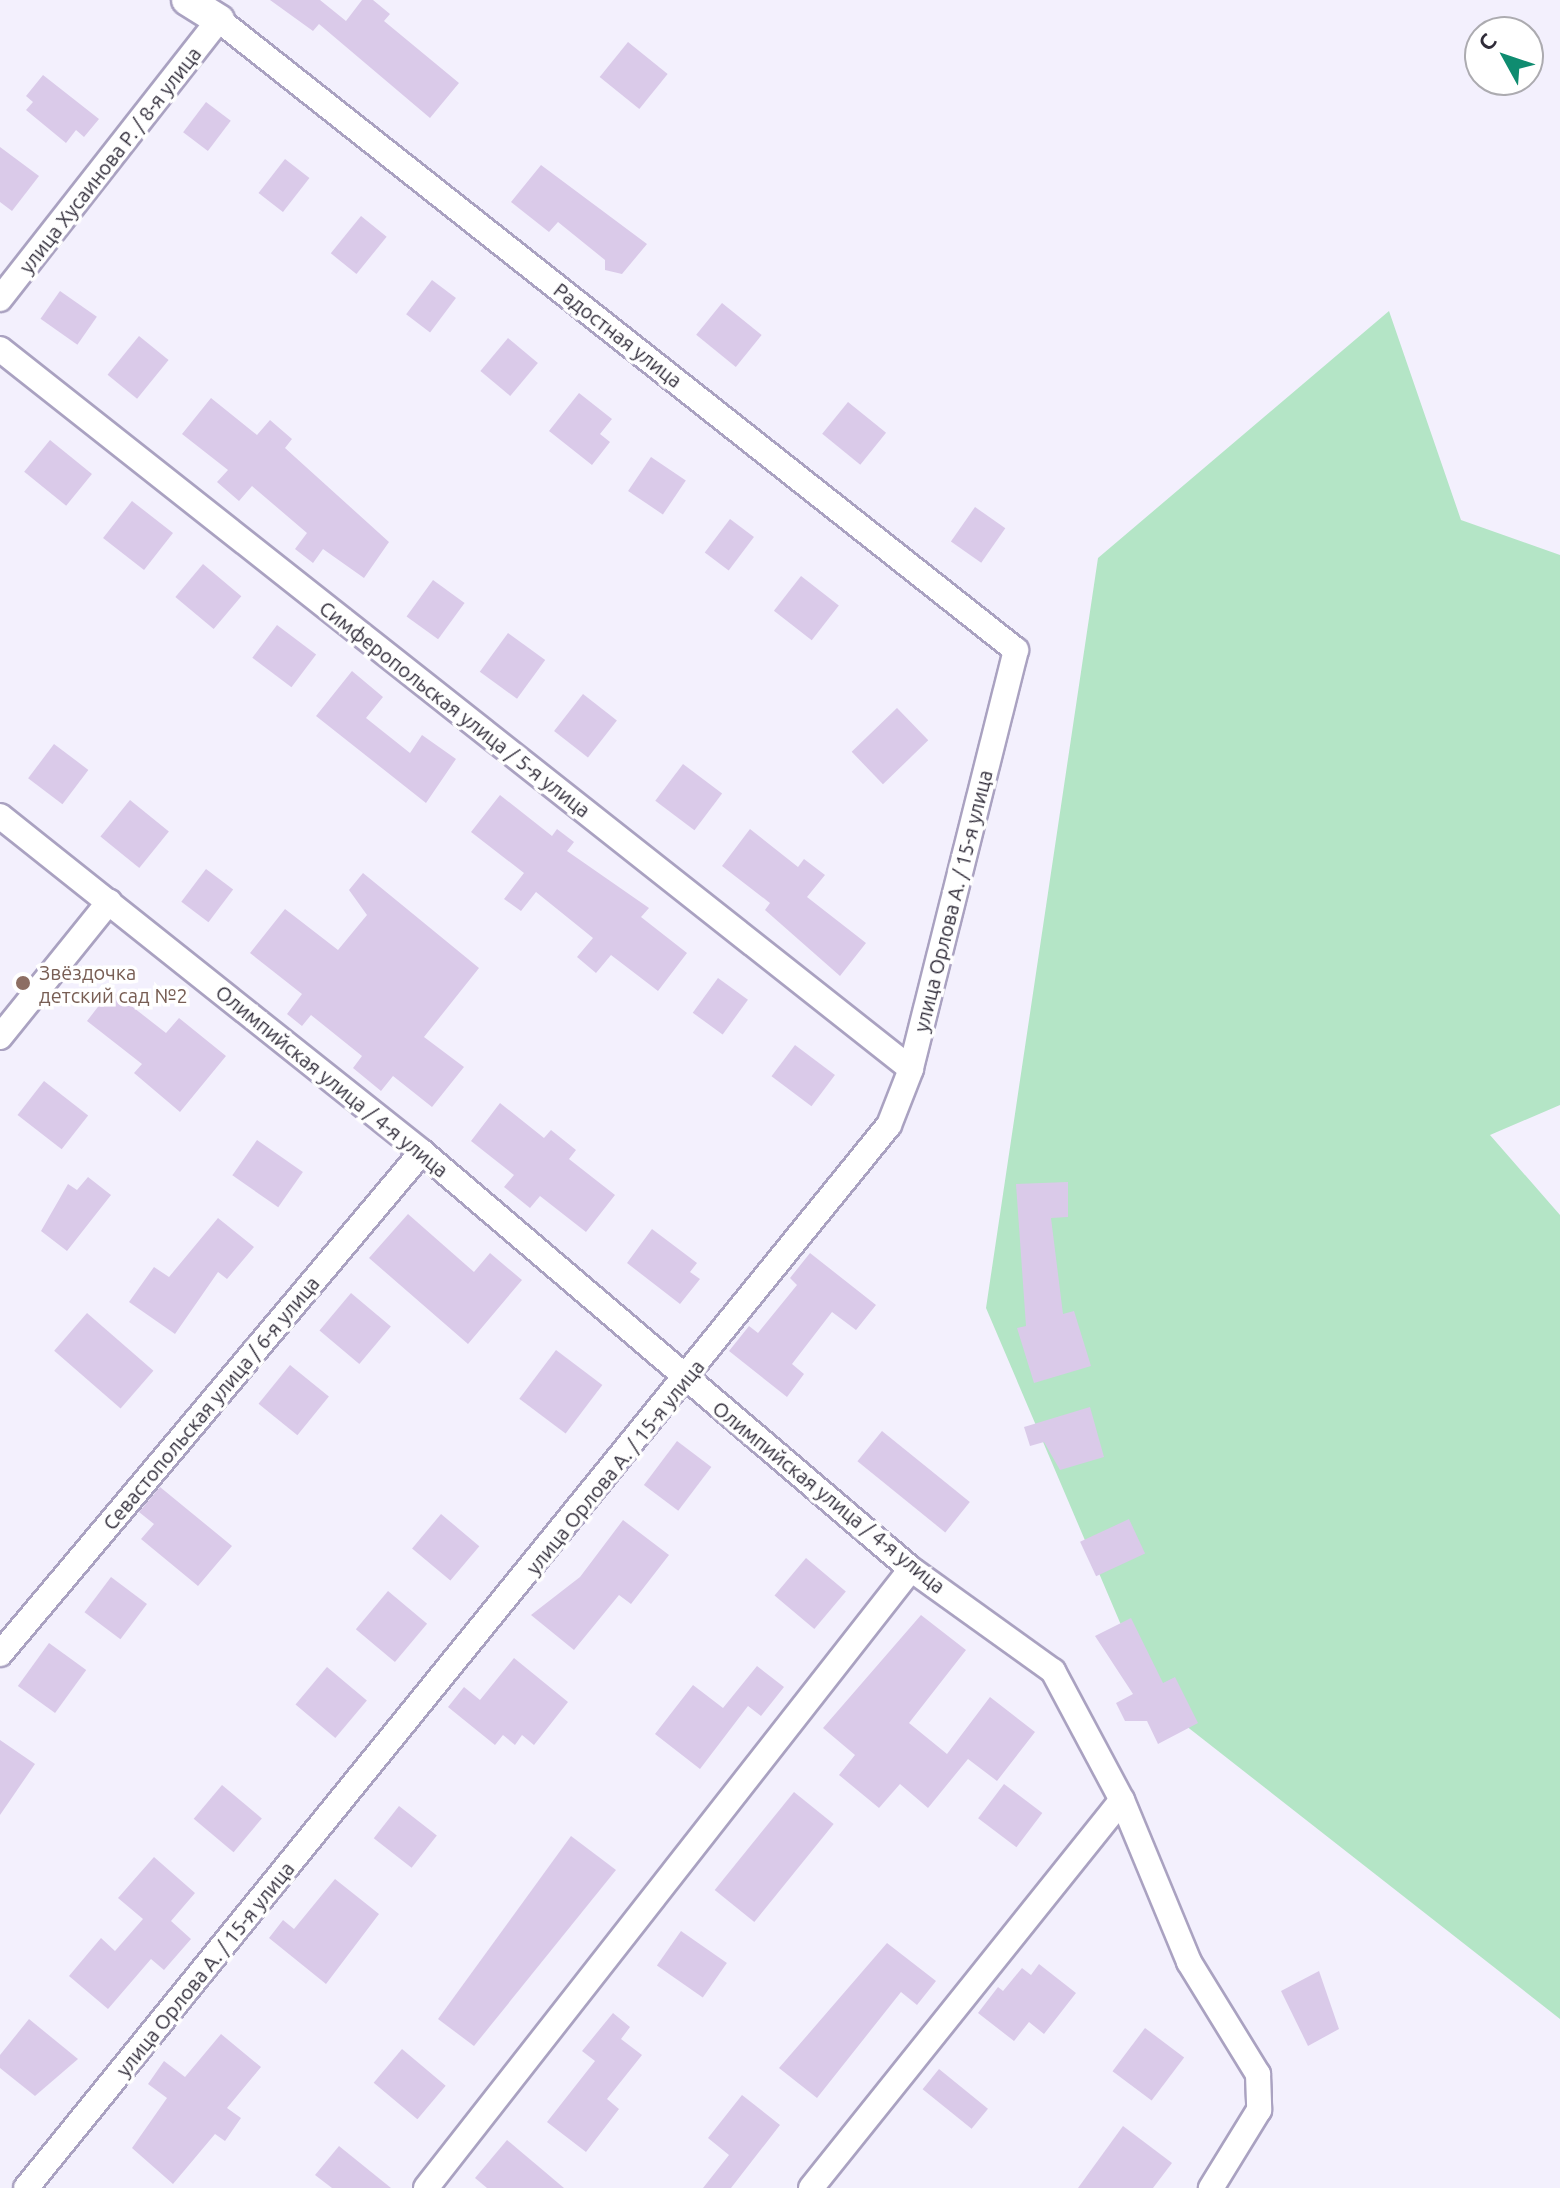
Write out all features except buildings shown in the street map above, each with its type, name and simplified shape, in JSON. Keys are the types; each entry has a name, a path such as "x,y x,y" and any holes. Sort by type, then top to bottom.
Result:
{"street":[{"path":"187,0 219,20"},
{"name":"улица Хусаинова Р. / 8-я улица","path":"0,299 219,20"},
{"name":"Радостная улица","path":"219,20 1016,650"},
{"name":"Симферопольская улица / 5-я улица","path":"0,349 911,1069"},
{"name":"улица Орлова А. / 15-я улица","path":"26,2188 687,1380 889,1125 911,1069 1016,650"},
{"name":"Олимпийская улица / 4-я улица","path":"0,816 422,1152 911,1569 1053,1671 1122,1800 1189,1962 1258,2074 1259,2110 1211,2188"},
{"path":"0,1037 109,902"},
{"name":"Севастопольская улица / 6-я улица","path":"0,1654 422,1152"},
{"path":"426,2188 911,1569"},
{"path":"811,2188 1122,1800"}],"green space":[{"path":"1389,311 1461,520 1560,555 1560,1105 1490,1135 1560,1215 1560,2019 1153,1700 986,1308 1098,558"}],"place":[{"name":"Звёздочка детский сад №2","path":"23,983"}]}
